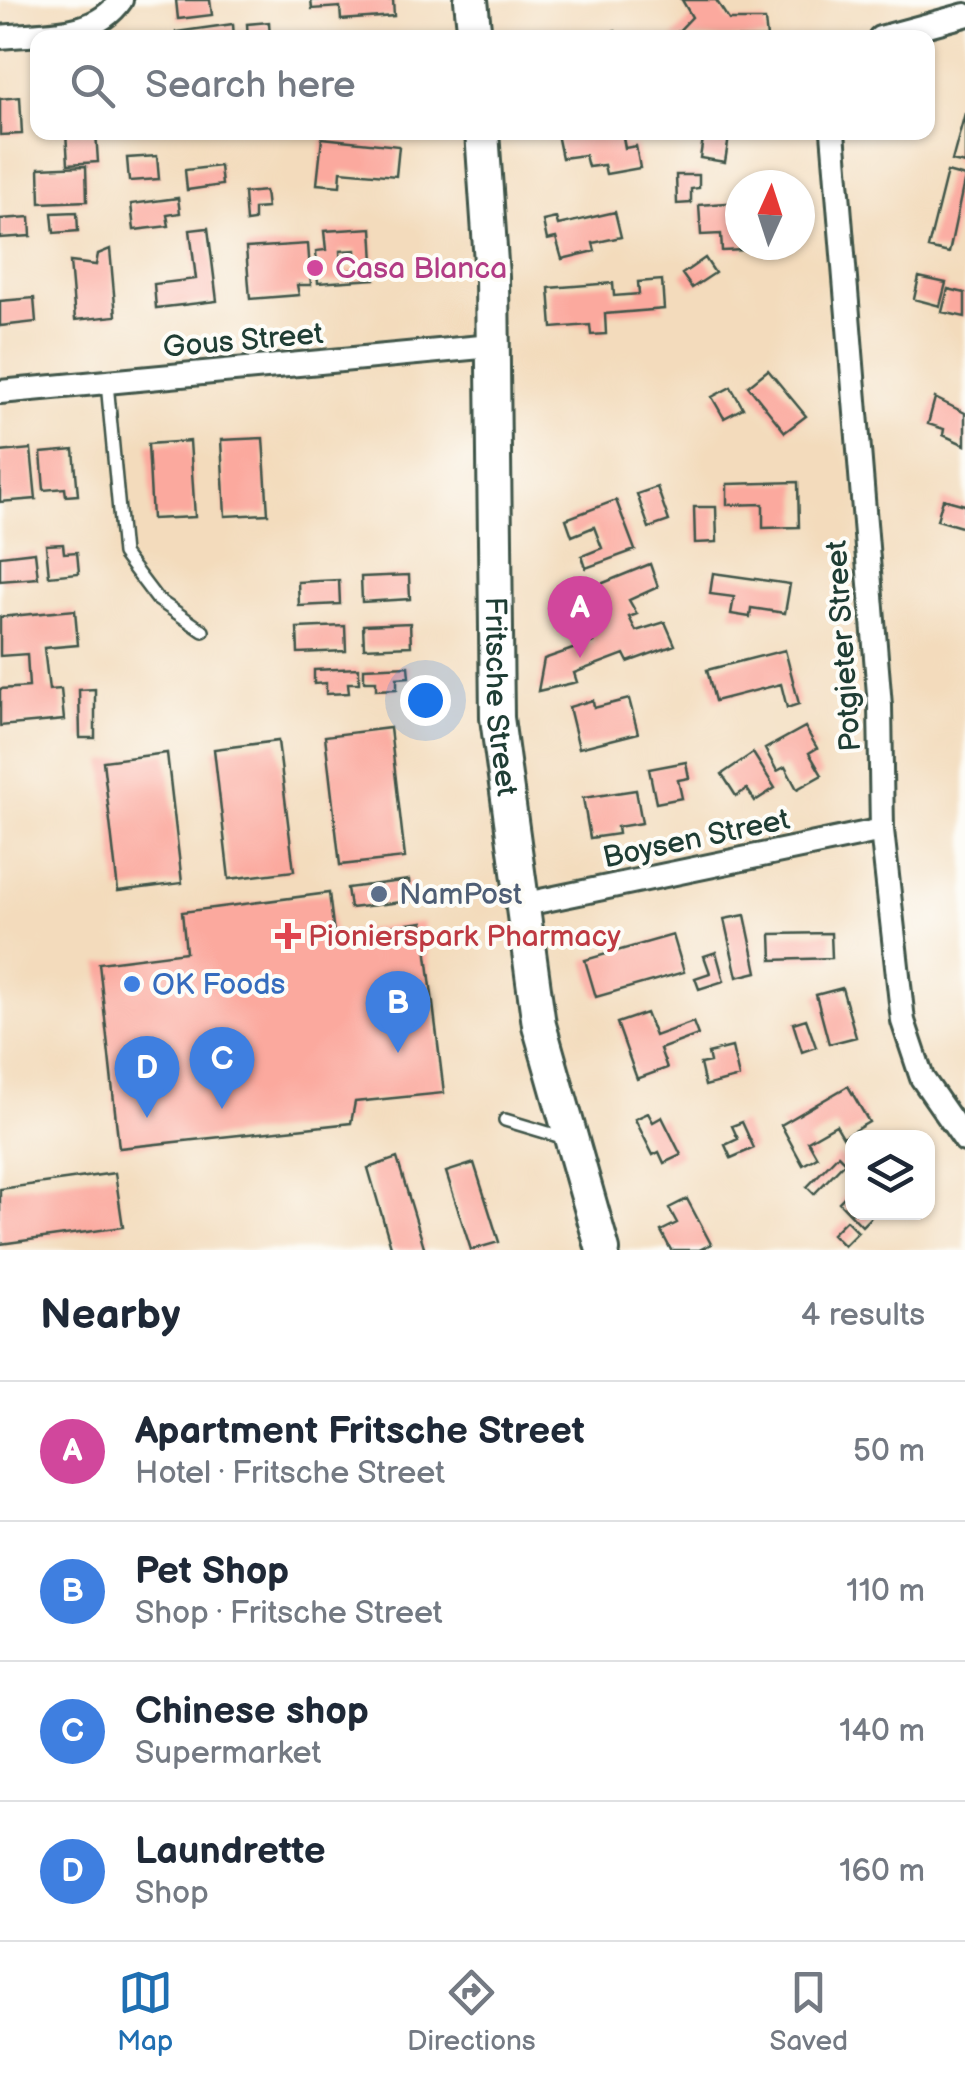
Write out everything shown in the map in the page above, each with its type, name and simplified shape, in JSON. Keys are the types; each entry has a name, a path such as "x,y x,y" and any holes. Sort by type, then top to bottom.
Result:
{"street":[{"path":"70,30 90,28 110,15 121,0"},
{"path":"471,0 474,30"},
{"path":"910,30 965,15"},
{"path":"0,37 30,34"},
{"name":"Fritsche Street","path":"482,140 492,346 497,718 539,1025 603,1250"},
{"name":"Potgieter Street","path":"834,140 880,706 882,830 902,1021 922,1078 965,1140"},
{"name":"Gous Street","path":"0,392 492,346"},
{"name":"Boysen Street","path":"522,905 882,830"}],"lane":[{"path":"107,383 124,554 157,598 203,631"},
{"path":"505,1120 569,1140"}],"building":[{"path":"176,0 210,0 212,15 178,19"},
{"path":"311,0 393,0 394,16 341,20 340,7 312,9"},
{"path":"682,0 716,0 729,20 765,20 766,30 680,30 692,17"},
{"path":"269,22 270,30 247,30 247,24"},
{"path":"233,24 233,30 190,30"},
{"path":"20,97 22,134 0,135 0,99"},
{"path":"965,113 965,164 952,161"},
{"path":"66,140 97,140 98,162 68,164"},
{"path":"322,140 399,146 396,176 341,171 340,186 317,184"},
{"path":"558,140 624,140 625,148 636,146 640,168 606,174 604,165 588,167 585,155 562,158"},
{"path":"703,140 729,140 725,162 700,158"},
{"path":"157,156 159,179 129,181 127,158"},
{"path":"86,166 87,201 40,203 39,168"},
{"path":"220,166 222,185 187,190 185,170"},
{"path":"947,172 965,177 949,253 928,248"},
{"path":"676,175 699,175 699,188 691,189 691,203 677,204"},
{"path":"265,191 267,208 254,209 254,221 246,222 244,193"},
{"path":"178,198 180,213 167,215 169,226 134,230 131,204"},
{"path":"725,203 725,251 721,234 701,235 699,205"},
{"path":"77,212 78,231 54,233 52,213"},
{"path":"615,212 621,237 593,243 595,251 562,259 556,238 547,240 543,221 556,218 558,225"},
{"path":"30,217 31,236 0,238 0,219"},
{"path":"208,228 217,301 156,308 154,284 196,279 190,230"},
{"path":"372,228 375,279 318,283 316,251 326,250 324,231","holes":["356,250 357,270 341,271 340,251"]},
{"path":"308,244 311,285 297,285 299,295 250,299 246,248"},
{"path":"110,249 116,316 75,320 70,262 96,265 98,254"},
{"path":"705,258 715,273 692,288 682,274"},
{"path":"919,277 946,283 940,306 914,299"},
{"path":"662,280 664,309 605,314 606,334 591,335 590,325 552,328 549,288 613,283 614,296 639,294 638,282"},
{"path":"948,289 965,293 965,317 942,312"},
{"path":"34,298 36,322 0,326 0,301"},
{"path":"768,370 806,416 785,432 748,386"},
{"path":"731,387 743,408 724,418 712,397"},
{"path":"935,398 965,413 965,445 943,435 944,429 928,424"},
{"path":"263,438 268,514 225,516 221,440"},
{"path":"190,441 195,517 152,519 148,444"},
{"path":"31,449 36,499 0,502 0,452"},
{"path":"74,450 78,495 66,496 65,488 44,490 41,453"},
{"path":"798,482 799,527 763,528 763,504 727,505 727,484"},
{"path":"657,487 669,521 649,528 637,494"},
{"path":"943,499 965,505 965,528 937,520"},
{"path":"616,500 635,550 586,568 582,556 602,548 594,527 572,536 566,519"},
{"path":"694,507 716,507 717,542 695,543"},
{"path":"63,544 64,553 77,552 79,573 49,576 46,545"},
{"path":"35,552 38,578 0,581 0,556"},
{"path":"650,564 658,587 629,600 637,614 629,617 636,631 665,622 675,645 628,662 624,654 574,673 577,682 538,691 544,659 593,642 576,594"},
{"path":"713,573 790,584 785,613 751,608 750,617 731,614 734,597 710,594"},
{"path":"409,575 410,599 362,602 361,577"},
{"path":"339,580 340,604 299,606 298,582"},
{"path":"75,610 78,645 44,648 49,690 61,689 64,720 0,726 0,689 29,687 27,654 0,656 0,617"},
{"path":"410,623 411,646 364,648 363,625"},
{"path":"345,626 346,651 298,653 297,628"},
{"path":"785,650 799,704 787,708 781,684 715,701 707,670"},
{"path":"408,666 409,677 397,678 397,689 376,690 376,681 364,681 364,668"},
{"path":"359,668 359,683 348,683 349,693 326,694 326,683 314,684 314,670"},
{"path":"95,689 95,738 80,738 79,690"},
{"path":"629,699 638,733 579,748 569,707 593,700 594,708"},
{"path":"805,727 817,748 809,753 822,775 797,789 785,767 777,771 765,749"},
{"path":"390,728 405,858 340,865 325,736"},
{"path":"278,741 294,871 229,879 214,749"},
{"path":"167,753 182,883 118,891 103,761"},
{"path":"753,753 775,788 755,801 747,789 736,796 722,774"},
{"path":"686,762 689,778 678,780 682,798 656,803 649,769"},
{"path":"636,790 642,823 617,827 618,834 590,838 583,798"},
{"name":"NamPost","path":"409,880 411,901 350,908 347,888"},
{"path":"329,893 334,934 423,922 444,1093 355,1102 351,1123 119,1148 99,963 186,952 182,912"},
{"path":"745,915 757,972 737,977 724,919"},
{"path":"831,933 832,958 772,960 771,934"},
{"path":"673,935 684,972 596,997 585,960"},
{"path":"716,952 724,981 699,989 695,978 710,973 704,956"},
{"path":"842,988 856,1037 829,1044 816,995"},
{"path":"646,1013 655,1036 693,1022 698,1035 660,1049 667,1068 637,1079 617,1023"},
{"path":"806,1019 816,1047 802,1052 793,1023"},
{"path":"732,1047 739,1077 705,1086 700,1064 710,1062 708,1053"},
{"path":"848,1086 869,1122 855,1130 845,1130 843,1137 836,1125 808,1141 817,1157 803,1165 781,1125"},
{"path":"648,1113 653,1122 662,1117 681,1155 664,1163 659,1152 653,1155 635,1119"},
{"path":"742,1122 754,1148 731,1158 725,1145 738,1139 732,1126"},
{"path":"838,1155 845,1162 814,1194 807,1187"},
{"path":"397,1158 425,1250 392,1250 368,1168"},
{"path":"474,1163 499,1242 471,1250 446,1172"},
{"path":"115,1173 123,1227 0,1244 0,1189"},
{"path":"687,1199 711,1244 699,1250 671,1250 661,1231 677,1223 669,1208"},
{"path":"846,1220 858,1232 844,1246 832,1234"}],"place":[{"name":"Casa Blanca","path":"315,268"},
{"name":"Apartment Fritsche Street","path":"580,658"},
{"name":"NamPost","path":"379,894"},
{"name":"Pionierspark Pharmacy","path":"288,936"},
{"name":"OK Foods","path":"132,984"},
{"name":"Pet Shop","path":"398,1053"},
{"name":"Chinese shop","path":"222,1109"},
{"name":"Laundrette","path":"147,1118"}]}
